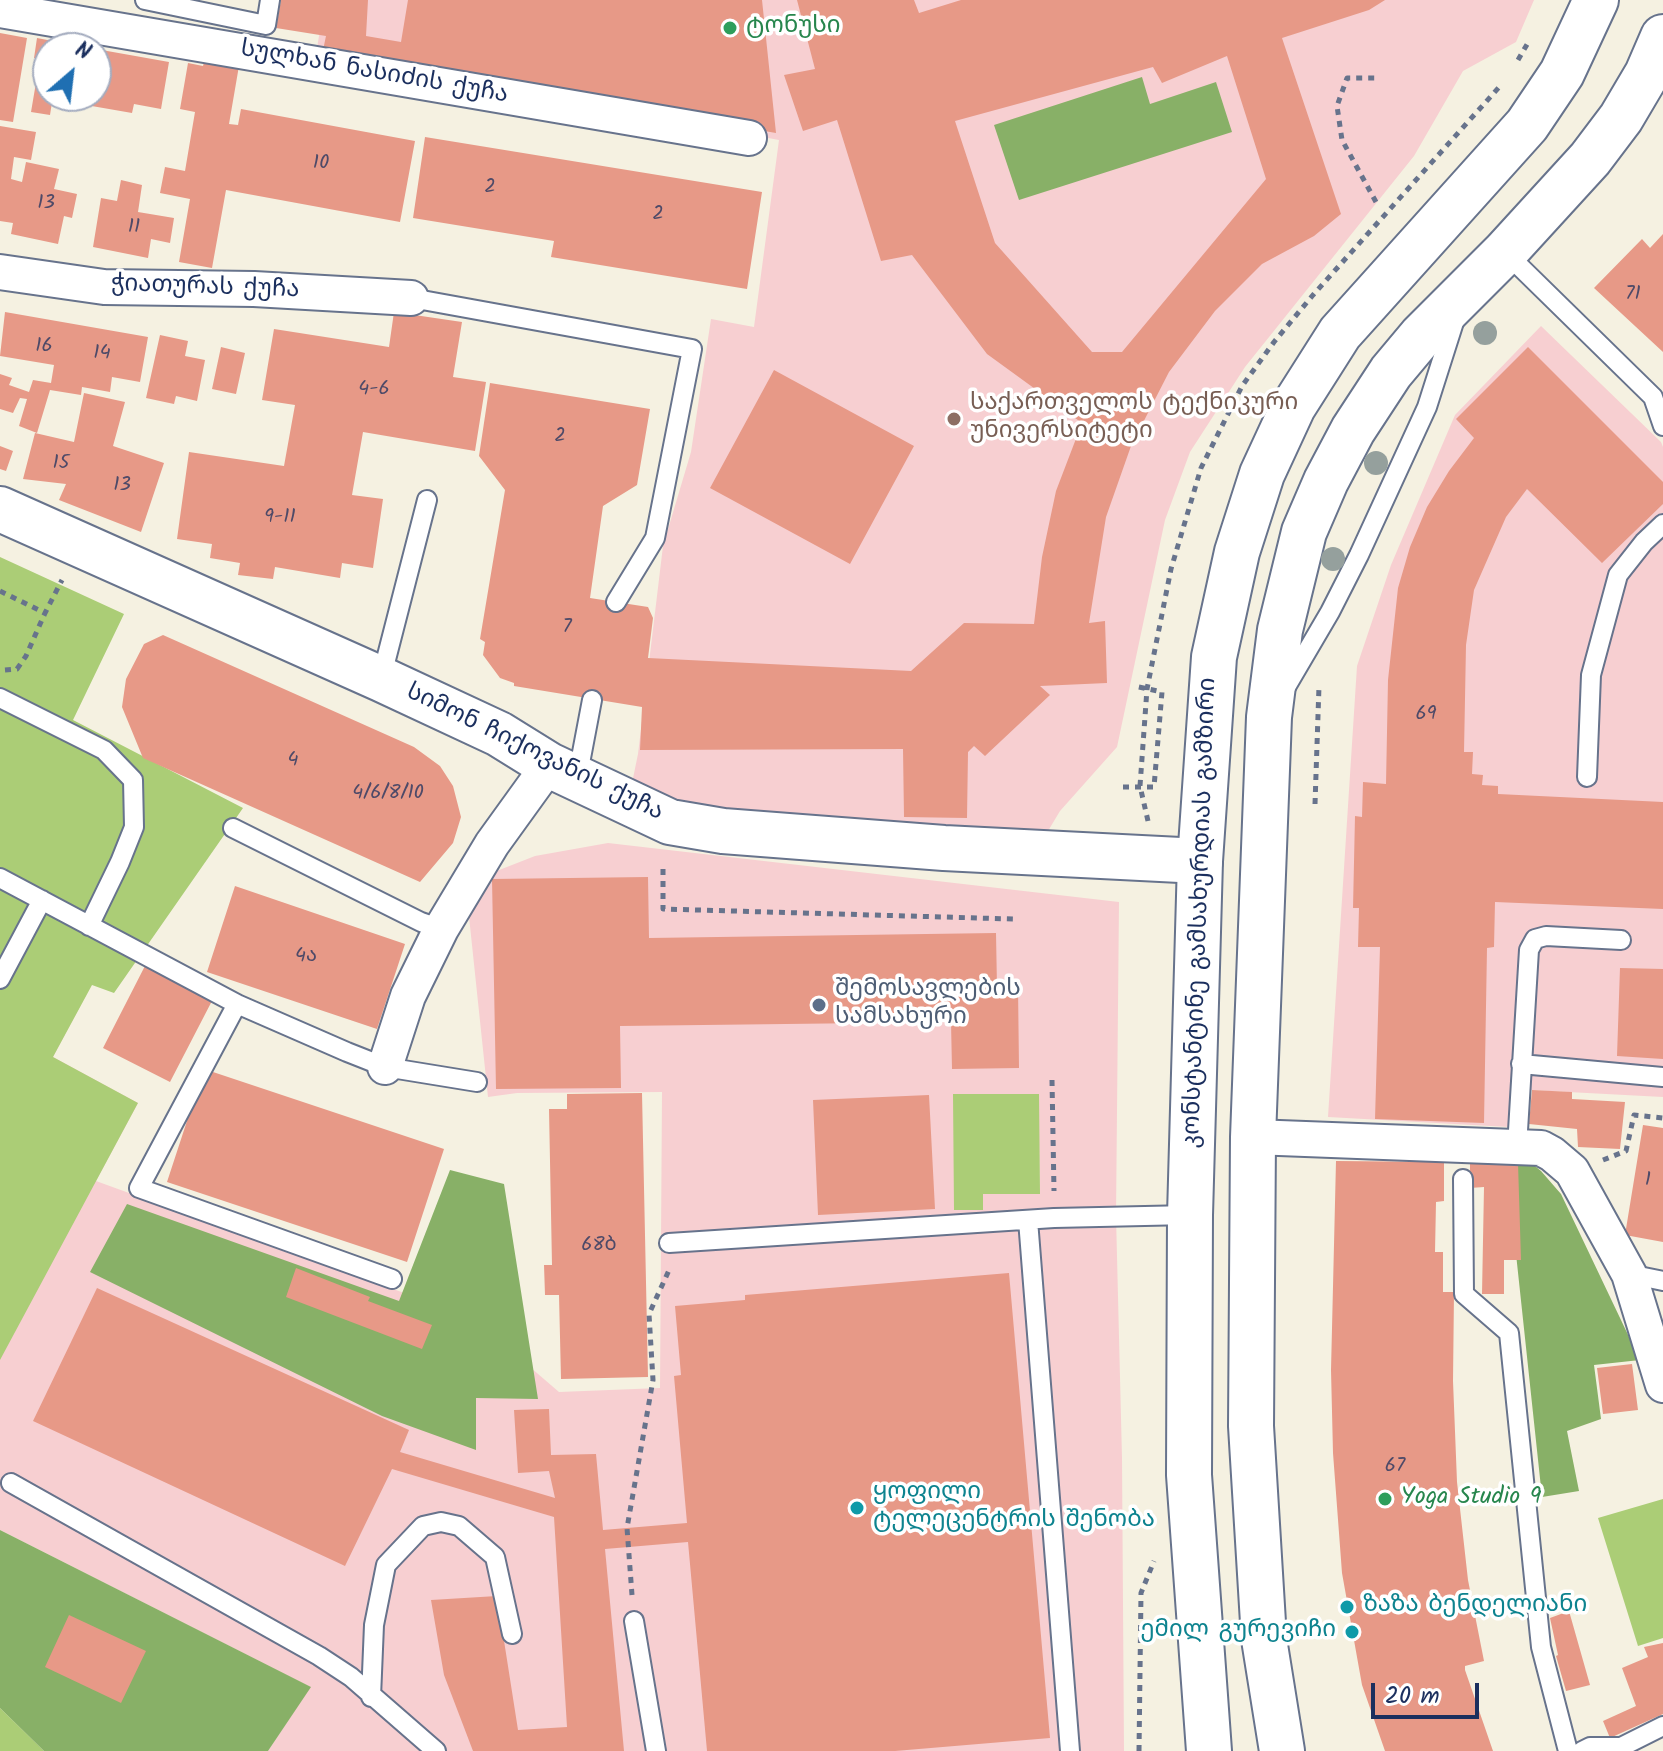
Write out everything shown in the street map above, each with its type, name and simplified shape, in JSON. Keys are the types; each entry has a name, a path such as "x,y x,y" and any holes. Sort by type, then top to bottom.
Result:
{"main road":[{"name":"კონსტანტინე გამსახურდიას გამზირი","path":"1209,1751 1189,1475 1190,1215 1200,861 1214,657 1237,552 1262,474 1293,407 1340,333 1527,125 1562,73 1596,0"},
{"path":"1282,1751 1264,1639 1251,1426 1253,1137 1269,717 1280,630 1304,532 1353,430 1391,372 1422,335 1505,252 1590,159 1647,74 1663,37"},
{"name":"სიმონ ჩიქოვანის ქუჩა","path":"0,509 499,734 563,772 670,822 723,831 944,848 1200,861"}],"street":[{"name":"სულხან ნასიძის ქუჩა","path":"0,10 749,138"},
{"name":"ჭიათურას ქუჩა","path":"0,272 104,287 254,289 411,298"},
{"path":"385,1067 408,996 441,929 492,844 563,772"},
{"path":"1253,1137 1541,1148 1572,1171 1629,1274 1663,1385"}],"lane":[{"path":"145,0 266,25 270,0"},
{"path":"1505,252 1658,392 1663,426"},
{"path":"1269,717 1330,612 1427,407 1463,293"},
{"path":"411,298 692,349 655,538 616,602"},
{"path":"381,679 427,500"},
{"path":"1587,777 1591,675 1618,575 1663,524"},
{"path":"0,698 104,750 133,780 134,827 89,926"},
{"path":"563,772 592,700"},
{"path":"233,828 421,922 441,929"},
{"path":"0,878 237,1004 385,1067 477,1082"},
{"path":"0,979 42,900"},
{"path":"1517,1147 1529,950 1535,939 1546,936 1621,940"},
{"path":"237,1004 139,1188 392,1279"},
{"path":"1521,1064 1663,1077"},
{"path":"1463,1179 1464,1294 1509,1333 1541,1647 1568,1751"},
{"path":"669,1243 1054,1218 1190,1215"},
{"path":"1028,1220 1070,1751"},
{"path":"1629,1274 1663,1281"},
{"path":"11,1483 319,1656 351,1677 436,1751"},
{"path":"371,1697 374,1625 386,1565 423,1526 441,1522 459,1526 495,1557 512,1634"},
{"path":"634,1621 656,1751"},
{"path":"1582,1751 1590,1747 1621,1747 1663,1726"}],"path":[{"path":"1376,202 1342,140 1337,106 1347,78 1379,78"},
{"path":"0,670 17,669 26,656 65,573"},
{"path":"0,591 45,613"},
{"path":"1315,804 1319,681"},
{"path":"1123,787 1154,787 1162,692 1134,686"},
{"path":"663,869 663,909 1013,919"},
{"path":"1052,1080 1054,1218"},
{"path":"1572,1171 1626,1151 1634,1115 1663,1118"},
{"path":"634,1621 627,1528 653,1380 649,1314 670,1267"},
{"path":"1139,1751 1141,1593 1159,1549"}],"shaded area":[{"name":"საქართველოს ტექნიკური უნივერსიტეტი","path":"325,0 1534,0 1516,42 1463,71 1414,156 1245,367 1190,452 1165,520 1117,747 1060,811 1048,831 889,830 678,812 631,788 638,754 663,546 691,452 711,319 754,327 779,140 316,54"},
{"path":"1541,326 1663,447 1663,1097 1530,1090 1527,1128 1328,1117 1357,666 1391,565 1455,415"},
{"path":"608,843 1119,902 1116,1216 1124,1751 268,1751 310,1687 0,1530 0,935 92,984 53,1057 138,1103 96,1181 473,1318 559,1392 660,1388 662,1092 517,1093 488,1097 468,907 489,874 535,856","holes":["1038,1094 1040,1193 982,1194"]}],"green space":[{"path":"1142,77 1150,104 1216,82 1232,132 1019,200 994,125"},
{"path":"0,557 124,614 73,720 243,808 114,993 92,985 53,1057 138,1103 0,1360"},
{"path":"953,1094 1039,1094 1040,1194 983,1194 983,1210 954,1210"},
{"path":"1505,1151 1518,1152 1541,1171 1561,1194 1640,1360 1594,1365 1601,1419 1567,1431 1579,1491 1542,1497"},
{"path":"450,1170 504,1184 538,1399 476,1398 476,1450 382,1416 90,1272 127,1204 399,1301"},
{"path":"1663,1499 1663,1638 1638,1646 1598,1518"},
{"path":"0,1530 311,1687 268,1751 44,1751 0,1708"},
{"path":"0,1708 44,1751 0,1751"}],"building":[{"path":"281,0 368,0 366,36 401,42 408,0 762,0 776,133 322,55 326,36 276,28"},
{"path":"797,0 914,0 919,13 961,0 1385,0 1369,10 1282,38 1341,214 1314,236 1262,264 1215,311 1169,372 1131,446 1106,517 1089,623 1105,621 1107,683 1040,686 1050,695 985,756 974,746 968,752 967,818 904,817 903,749 640,750 642,707 514,686 514,683 500,678 483,655 485,642 480,639 505,490 479,456 490,383 650,409 637,485 603,506 590,598 648,607 653,618 648,658 911,671 964,623 1034,624 1042,557 1056,491 1082,423 987,354 912,255 881,261 837,120 803,131 784,75 815,69","holes":["1227,56 1266,179 1122,352 1092,352 995,243 955,121 1153,67 1162,83"]},
{"path":"0,33 27,38 13,122 0,120"},
{"path":"112,52 169,62 161,109 134,104 132,113 112,110"},
{"path":"206,54 240,60 229,124 238,125 241,109 415,141 400,222 226,190 212,268 179,262 190,199 160,193 165,167 185,171 195,112 180,109 188,63 203,66"},
{"path":"0,126 36,132 31,160 14,157 11,179 22,182 26,162 59,169 54,189 77,194 72,218 64,216 58,244 11,234 13,223 0,221"},
{"path":"425,137 762,192 747,289 551,257 554,241 413,218"},
{"path":"121,180 142,185 138,212 174,218 170,243 151,239 148,258 93,247 101,198 117,201"},
{"path":"1663,234 1663,352 1594,288 1642,239 1650,248"},
{"path":"5,312 148,337 140,382 112,377 110,392 82,387 81,395 50,390 37,433 19,426 27,399 20,398 13,413 0,409 0,374 12,378 9,385 29,392 33,380 51,383 54,365 0,356"},
{"path":"394,312 462,322 453,377 486,382 475,451 363,432 352,495 383,499 373,568 342,563 340,578 275,567 273,579 238,575 240,563 210,558 212,544 177,539 189,452 284,466 295,405 262,400 274,329 389,347"},
{"path":"160,335 188,341 185,356 205,360 197,401 176,396 174,404 146,398"},
{"path":"221,347 245,353 236,394 212,389"},
{"path":"1528,347 1663,482 1663,504 1602,563 1527,489 1506,517 1474,590 1466,645 1464,752 1473,752 1472,774 1483,775 1482,785 1498,786 1498,794 1663,802 1663,909 1495,902 1494,947 1487,948 1484,1123 1375,1119 1380,947 1358,947 1359,908 1353,908 1355,816 1362,817 1363,782 1386,784 1388,680 1398,588 1410,547 1427,507 1474,438 1456,419"},
{"path":"774,370 914,446 850,564 710,488"},
{"path":"84,393 125,402 113,446 164,463 141,532 59,500 66,484 23,479 35,433 74,442"},
{"path":"0,446 13,451 6,471 0,469"},
{"path":"163,635 414,747 440,766 453,786 461,817 453,843 420,882 143,758 122,707 126,679 144,644"},
{"path":"648,877 649,938 996,933 997,988 1018,987 1019,1068 952,1069 951,1022 620,1026 621,1088 496,1089 492,879"},
{"path":"235,886 405,944 377,1029 207,972"},
{"path":"147,962 214,997 170,1082 103,1048"},
{"path":"1620,968 1663,969 1663,1059 1617,1056"},
{"path":"204,1069 444,1149 407,1262 167,1182"},
{"path":"1532,1090 1572,1092 1572,1099 1625,1102 1620,1149 1578,1147 1577,1129 1529,1124"},
{"path":"642,1093 648,1377 561,1379 559,1295 545,1295 544,1265 552,1265 549,1109 567,1109 567,1094"},
{"path":"929,1095 935,1209 818,1215 813,1100"},
{"path":"1643,1125 1663,1128 1663,1242 1625,1235"},
{"path":"1336,1161 1444,1162 1444,1201 1436,1202 1435,1252 1443,1252 1443,1292 1454,1292 1453,1381 1457,1482 1468,1580 1484,1661 1465,1666 1465,1670 1493,1751 1385,1751 1362,1685 1342,1573 1333,1453 1331,1370"},
{"path":"1518,1163 1521,1260 1504,1260 1504,1294 1482,1294 1484,1187 1470,1188 1470,1164"},
{"path":"296,1268 370,1297 368,1301 432,1325 422,1349 286,1297"},
{"name":"ყოფილი ტელეცენტრის შენობა","path":"1009,1273 1050,1738 895,1751 707,1751 688,1542 605,1549 624,1751 473,1751 444,1675 431,1600 497,1596 518,1730 567,1727 554,1517 392,1469 345,1566 33,1421 97,1288 409,1430 400,1452 555,1498 549,1471 518,1473 514,1410 549,1409 551,1455 596,1454 603,1530 687,1523 674,1376 681,1375 675,1306 745,1300 745,1295"},
{"path":"1632,1364 1638,1410 1603,1414 1597,1368"},
{"path":"1569,1611 1590,1685 1566,1691 1550,1618"},
{"path":"69,1615 146,1651 121,1703 45,1667"},
{"path":"1663,1643 1663,1714 1610,1738 1603,1721 1636,1706 1622,1668 1648,1657 1644,1647"}],"place":[{"name":"ტონუსი","path":"730,28"},
{"name":"საქართველოს ტექნიკური უნივერსიტეტი","path":"954,419"},
{"name":"შემოსავლების სამსახური","path":"819,1005"},
{"name":"Yoga Studio 9","path":"1385,1499"},
{"name":"ყოფილი ტელეცენტრის შენობა","path":"857,1508"},
{"name":"ზაზა ბენდელიანი","path":"1347,1607"},
{"name":"ემილ გურევიჩი","path":"1352,1632"}]}
